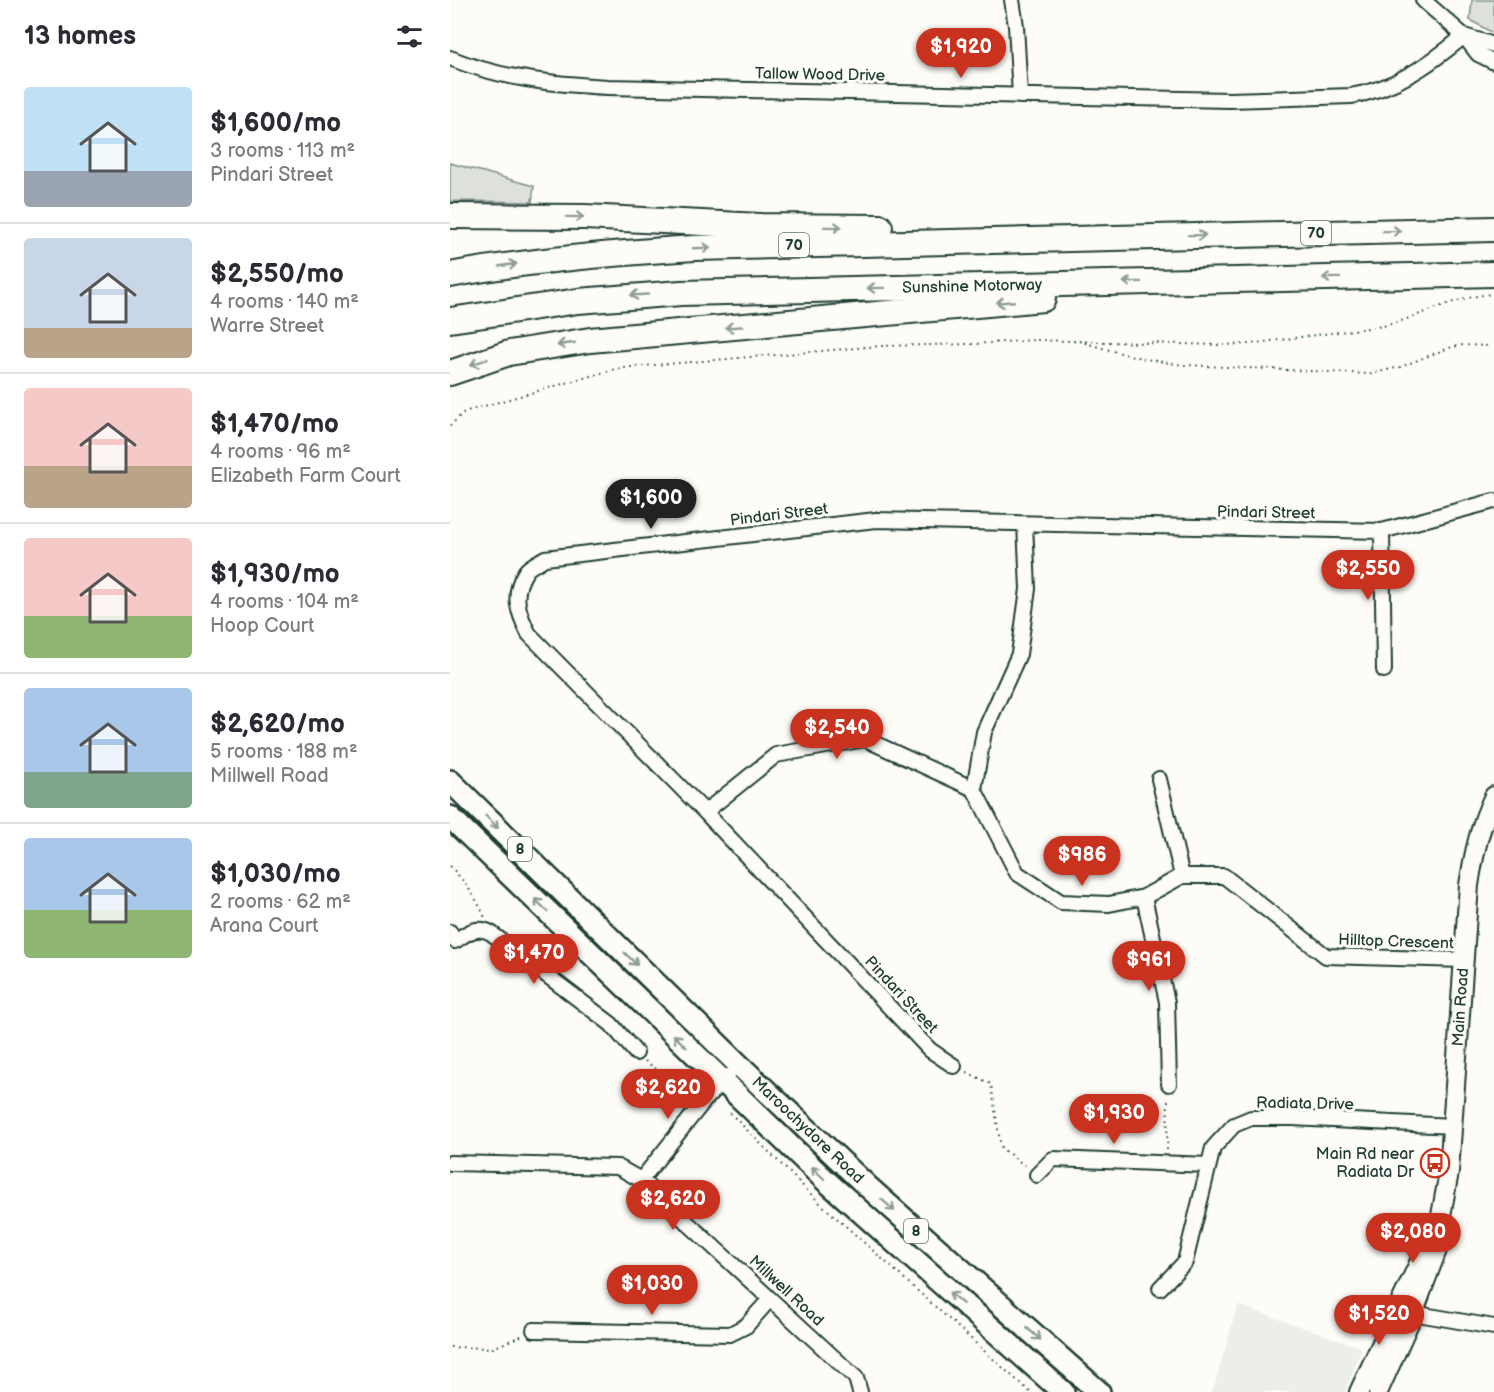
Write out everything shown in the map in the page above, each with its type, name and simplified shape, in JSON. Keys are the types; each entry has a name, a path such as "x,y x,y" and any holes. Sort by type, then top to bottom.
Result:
{"highway":[{"path":"450,216 585,217 760,226 951,228 1104,226 1139,237"},
{"name":"70","path":"450,275 570,257 695,248 1494,229"},
{"name":"Sunshine Motorway","path":"450,320 578,301 681,293 1494,274"},
{"path":"450,373 509,352 579,342 1070,297 1102,282"}],"main road":[{"name":"Maroochydore Road","path":"450,781 738,1064 867,1186 1099,1392"},
{"name":"Main Road","path":"1359,1392 1405,1312 1437,1250 1453,1126 1474,851 1486,812 1494,796"},
{"name":"Maroochydore Road","path":"450,817 722,1082 861,1213 1064,1392"},
{"name":"Main Road","path":"1378,1392 1405,1312"}],"street":[{"path":"1012,0 1020,96"},
{"path":"1423,0 1464,36 1478,54 1494,62"},
{"path":"1464,36 1494,45"},
{"name":"Tallow Wood Drive","path":"450,58 507,76 555,84 1230,100 1351,96 1370,93 1419,71 1464,36"},
{"name":"Pindari Street","path":"954,1066 930,1050 705,812 530,634 518,615 517,593 526,570 545,558 876,520 1383,531 1494,501"},
{"path":"705,812 776,755 865,739 974,789 984,732 1018,654 1028,589 1025,524"},
{"path":"1383,531 1384,670"},
{"path":"1159,778 1182,876"},
{"name":"Hilltop Crescent","path":"974,789 1017,873 1061,902 1109,904 1144,897 1182,876 1224,876 1326,956 1464,960"},
{"path":"1144,897 1167,1002 1169,1084"},
{"path":"450,932 455,941 475,929 484,929 491,933 611,1024 636,1053"},
{"path":"641,1180 690,1118 738,1064"},
{"name":"Radiata Drive","path":"1161,1288 1185,1262 1214,1148 1234,1125 1251,1118 1292,1118 1453,1126"},
{"path":"1037,1174 1053,1159 1209,1165"},
{"name":"Millwell Road","path":"450,1163 618,1167 641,1180 856,1378 860,1392"},
{"path":"534,1330 730,1334 746,1326 770,1299"},
{"path":"1405,1312 1494,1328"}],"path":[{"path":"450,426 463,413 470,410 616,369 881,346 1035,340 1249,344 1383,326 1404,321 1463,298 1494,294"},
{"path":"1076,340 1112,352 1175,364 1370,374 1400,367 1449,348 1463,345 1491,346"},
{"path":"450,866 479,904 491,933"},
{"path":"636,1053 671,1080 693,1075"},
{"path":"954,1066 991,1084 1001,1148 1037,1174"},
{"path":"1166,1163 1169,1084"},
{"path":"728,1112 820,1203 1030,1392"},
{"path":"450,1347 493,1348 534,1330"}],"shaded area":[{"path":"1472,0 1494,0 1494,34 1470,20"},
{"path":"450,163 534,186 532,202 450,201"},
{"path":"1238,1305 1362,1348 1345,1392 1210,1392 1214,1387"}],"place":[{"name":"Main Rd near Radiata Dr","path":"1435,1163"}]}
